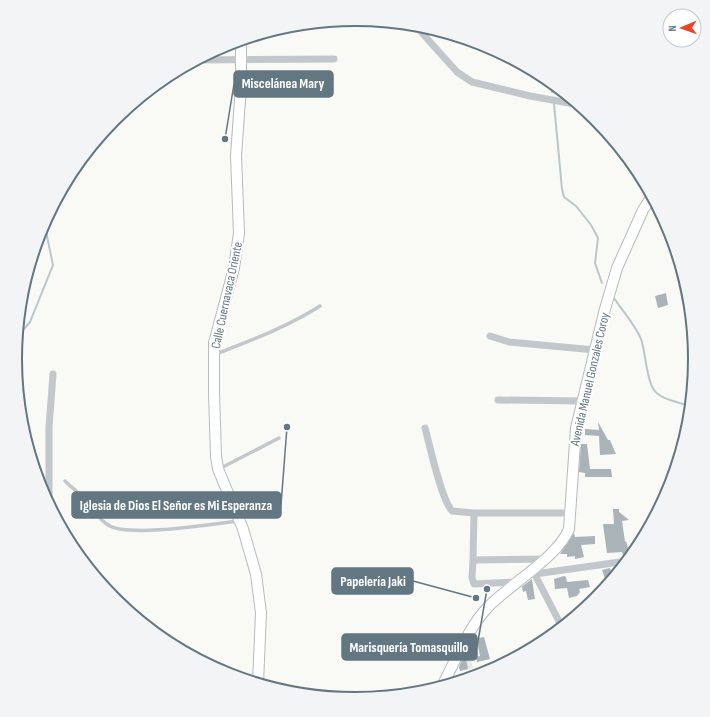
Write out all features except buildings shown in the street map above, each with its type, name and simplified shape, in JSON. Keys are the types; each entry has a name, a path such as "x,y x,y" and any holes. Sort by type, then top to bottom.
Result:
{"main road":[{"name":"Calle Cuernavaca Oriente","path":"240,46 241,86 236,156 239,221 238,245 234,268 217,328 213,356 216,456 218,469 239,521 253,562 259,591 261,613 258,677"},
{"name":"Avenida Manuel Gonzales Coroy","path":"446,679 470,633 487,607 515,582 533,572 565,538 569,529 574,444 582,401 617,268 643,210 648,201"}],"street":[{"path":"422,32 465,78 481,85 570,104"},
{"path":"209,60 334,59"},
{"path":"241,86 312,85"},
{"path":"490,336 509,342 595,350"},
{"path":"50,492 49,427 53,374"},
{"path":"498,400 582,401"},
{"path":"425,428 448,506 454,512 570,513"},
{"path":"474,513 472,578 474,584 515,582"},
{"path":"473,560 545,559"},
{"path":"559,622 533,572 618,562"}],"lane":[{"path":"213,356 297,321 320,306"},
{"path":"218,469 279,438"},
{"path":"65,481 84,498 97,516 109,526 127,530 155,530 239,521"}],"shaded area":[{"path":"467,645 475,646 476,652 472,653 474,660 471,661 473,668 460,671 458,661"}],"waterway":[{"path":"554,104 564,197 576,206 591,225 598,238 595,263 602,283"},
{"path":"24,329 30,322 53,265 46,233"},
{"path":"614,298 632,323 641,339 649,379 654,390 657,394 666,399 685,405"}],"place":[{"name":"Miscelánea Mary","path":"225,139"},
{"name":"Iglesia de Dios El Señor es Mi Esperanza","path":"287,427"},
{"name":"Marisquería Tomasquillo","path":"487,589"},
{"name":"Papelería Jaki","path":"476,598"}]}
